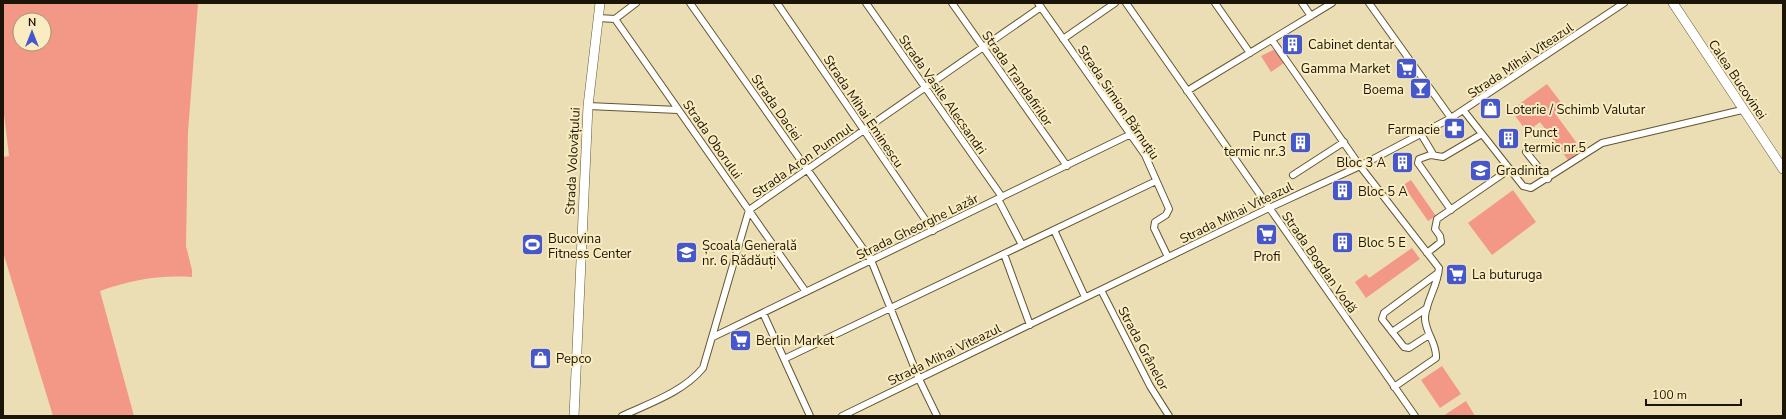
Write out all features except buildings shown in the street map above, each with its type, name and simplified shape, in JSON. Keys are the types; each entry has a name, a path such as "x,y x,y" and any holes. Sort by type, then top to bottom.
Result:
{"main road":[{"name":"Strada Volovățului","path":"574,416 588,106 600,3"},
{"name":"Calea Bucovinei","path":"1673,3 1742,110 1782,166"}],"street":[{"path":"598,18 615,19 636,3"},
{"name":"Strada Daciei","path":"690,3 872,260 919,379 937,416"},
{"name":"Strada Mihai Eminescu","path":"777,3 933,231"},
{"name":"Strada Vasile Alecsandri","path":"866,3 1000,198 1022,245"},
{"name":"Strada Trandafirilor","path":"952,3 1067,166"},
{"path":"1063,39 1115,3"},
{"name":"Strada Bogdan Vodă","path":"1126,3 1415,416"},
{"path":"1215,3 1250,53"},
{"path":"1302,3 1311,16"},
{"path":"1187,91 1332,3"},
{"path":"1369,3 1451,118"},
{"name":"Strada Mihai Viteazul","path":"842,416 1269,208 1360,166 1421,134 1464,111 1624,3"},
{"name":"Strada Aron Pumnul","path":"622,416 681,387 695,377 703,368 749,210 925,88 1040,5"},
{"name":"Strada Simion Bărnuțiu","path":"1040,5 1145,155 1169,209 1166,215 1155,222 1154,228 1168,257"},
{"name":"Strada Oborului","path":"615,19 806,292"},
{"path":"1272,40 1360,166 1439,268 1436,285 1427,308 1425,319 1429,335 1435,344 1436,358 1394,387"},
{"path":"588,106 678,110"},
{"path":"1464,111 1523,186 1527,188 1536,187 1602,143 1742,110"},
{"name":"Strada Gheorghe Lazăr","path":"713,337 1130,134"},
{"path":"1421,134 1433,154 1431,155 1442,157 1482,134"},
{"path":"1293,175 1344,142"},
{"path":"1526,152 1548,179"},
{"path":"1433,154 1419,159 1418,163 1451,210"},
{"path":"1428,253 1441,242 1435,229 1437,219 1510,169"},
{"path":"784,359 1156,181"},
{"path":"1054,230 1085,297"},
{"path":"1004,254 1030,325"},
{"path":"1429,335 1407,348 1401,345 1383,321 1384,313 1438,273"},
{"name":"Strada Grânelor","path":"1101,290 1150,386 1170,416"},
{"path":"1392,332 1427,308"},
{"path":"763,313 810,416"}],"shaded area":[{"path":"3,3 198,3 188,132 186,246 192,270 192,277 145,279 100,291 134,416 53,416 3,252 3,157 9,156 3,106"},
{"path":"1273,50 1277,51 1284,63 1271,72 1261,56"},
{"path":"1547,84 1563,105 1554,112 1582,150 1568,160 1540,122 1527,132 1511,110"},
{"path":"1411,180 1436,216 1428,221 1403,185"},
{"path":"1513,190 1536,222 1492,255 1468,223"},
{"path":"1412,248 1420,259 1366,298 1355,282 1366,274 1369,278"},
{"path":"1442,366 1461,394 1440,408 1421,380"},
{"path":"1466,401 1475,416 1443,416"}],"place":[{"name":"Cabinet dentar","path":"1293,44"},
{"name":"Gamma Market","path":"1406,68"},
{"name":"Boema","path":"1420,89"},
{"name":"Loterie / Schimb Valutar","path":"1490,109"},
{"name":"Farmacie","path":"1455,129"},
{"name":"Punct termic nr.5","path":"1508,139"},
{"name":"Punct termic nr.3","path":"1301,143"},
{"name":"Bloc 3 A","path":"1402,162"},
{"name":"Gradinita","path":"1481,170"},
{"name":"Bloc 5 A","path":"1342,191"},
{"name":"Profi","path":"1267,234"},
{"name":"Bloc 5 E","path":"1342,242"},
{"name":"Bucovina Fitness Center","path":"532,245"},
{"name":"Școala Generală nr. 6 Rădăuți","path":"687,252"},
{"name":"La buturuga","path":"1457,274"},
{"name":"Berlin Market","path":"741,340"},
{"name":"Pepco","path":"541,358"}]}
